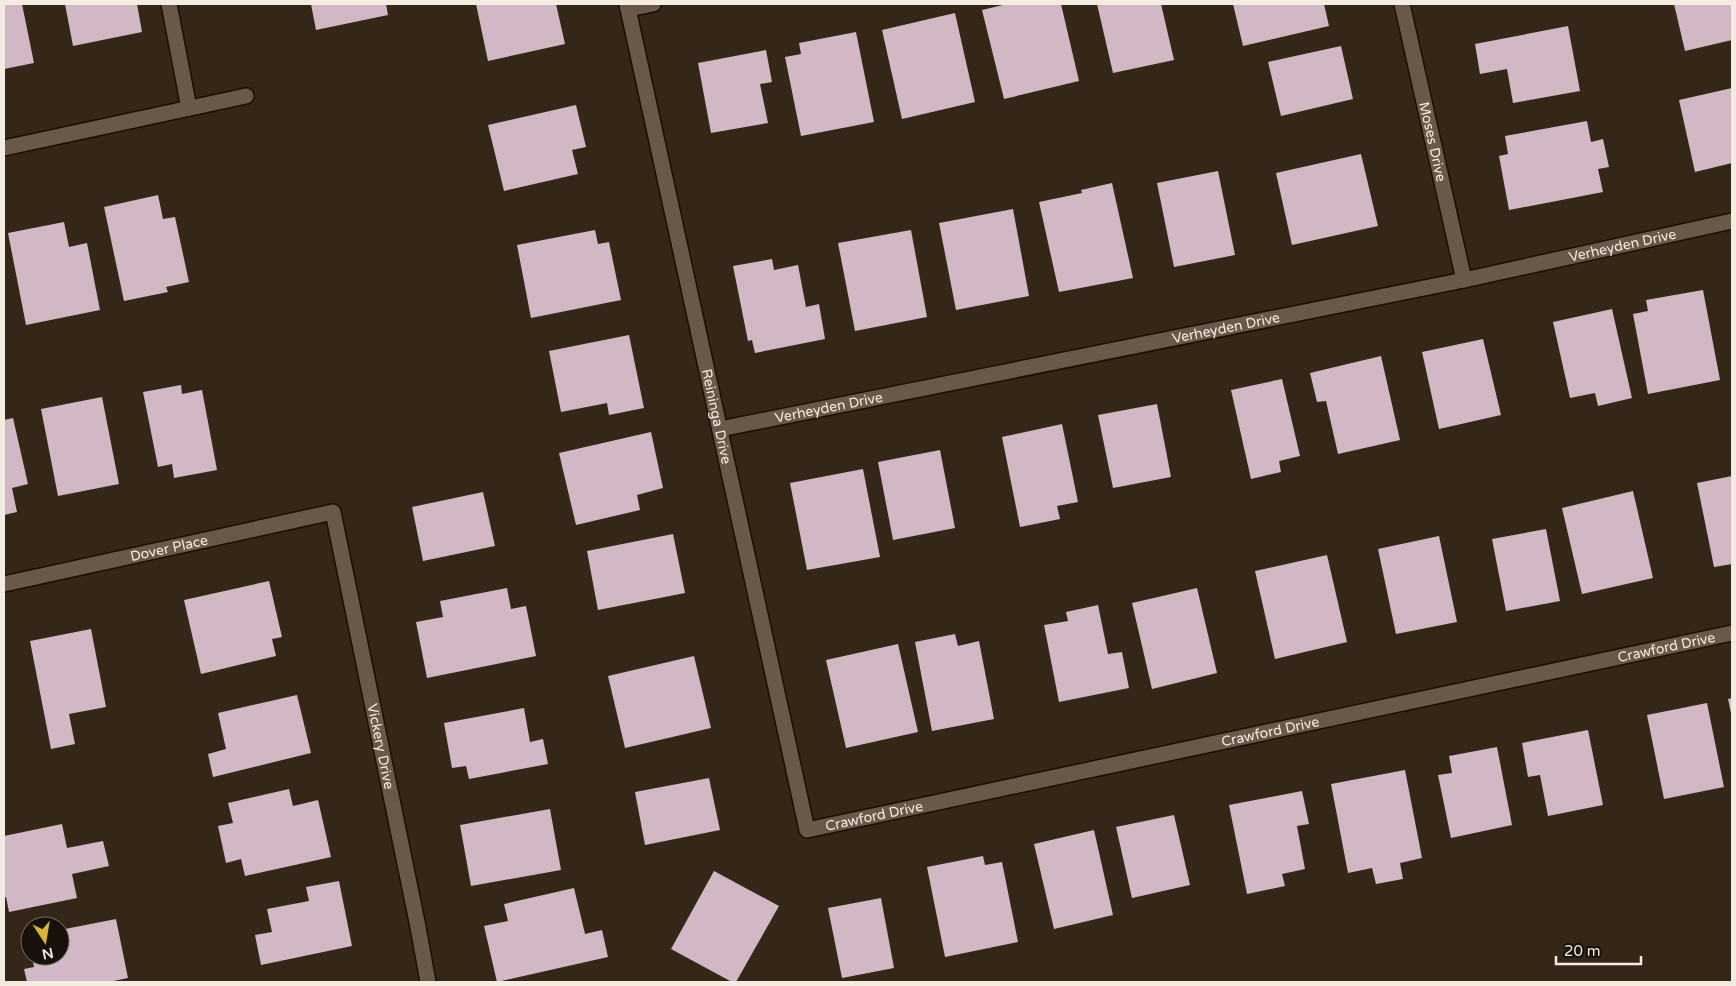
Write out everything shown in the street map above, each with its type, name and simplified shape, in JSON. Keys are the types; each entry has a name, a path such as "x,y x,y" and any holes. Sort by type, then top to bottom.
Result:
{"street":[{"path":"169,4 189,108"},
{"path":"628,6 653,4"},
{"name":"Moses Drive","path":"1402,4 1464,280"},
{"name":"Reininga Drive","path":"628,6 807,830"},
{"path":"4,148 246,96"},
{"name":"Verheyden Drive","path":"720,429 1464,280 1732,221"},
{"name":"Dover Place","path":"4,584 333,512"},
{"name":"Vickery Drive","path":"333,512 428,982"},
{"name":"Crawford Drive","path":"807,830 1732,634"}],"building":[{"path":"4,4 22,4 34,63 4,69"},
{"path":"65,4 137,4 142,32 73,46"},
{"path":"311,4 386,4 388,15 316,30"},
{"path":"476,4 556,4 565,44 488,61"},
{"path":"1007,4 1061,4 1079,81 1004,99 982,10"},
{"path":"1097,4 1161,4 1174,60 1113,73"},
{"path":"1233,4 1324,4 1329,26 1243,46"},
{"path":"1674,4 1732,4 1732,40 1685,51"},
{"path":"955,13 975,102 902,119 882,30"},
{"path":"1568,26 1580,91 1513,103 1507,69 1480,74 1475,44"},
{"path":"856,32 874,122 801,136 785,57 801,54 799,43"},
{"path":"1341,46 1353,99 1281,116 1268,62"},
{"path":"766,50 772,82 760,84 768,123 711,133 698,63"},
{"path":"1732,88 1732,163 1695,172 1679,100"},
{"path":"576,105 586,147 572,150 578,174 504,191 488,125"},
{"path":"1587,121 1591,142 1603,139 1609,167 1598,169 1603,192 1509,210 1499,156 1508,154 1505,136"},
{"path":"1361,154 1378,226 1292,245 1276,173"},
{"path":"1218,171 1235,255 1174,267 1157,183"},
{"path":"1112,183 1133,278 1059,292 1039,202 1082,193 1081,190"},
{"path":"158,195 163,219 175,217 189,282 166,287 168,292 124,301 104,207"},
{"path":"1013,209 1029,296 956,310 939,223"},
{"path":"64,222 69,247 87,243 100,310 26,325 8,233"},
{"path":"595,230 598,244 609,242 621,300 531,318 517,245"},
{"path":"911,230 927,317 855,331 838,243"},
{"path":"772,259 774,270 798,265 806,307 819,304 825,339 755,353 752,340 748,341 733,266"},
{"path":"1703,290 1720,380 1648,394 1633,314 1648,311 1646,300"},
{"path":"1612,309 1632,398 1598,406 1595,393 1570,398 1553,322"},
{"path":"629,335 644,408 609,415 607,403 561,412 549,351"},
{"path":"1483,339 1501,415 1439,429 1422,352"},
{"path":"1381,356 1400,440 1338,454 1326,401 1317,402 1310,373"},
{"path":"1282,379 1300,456 1279,461 1281,472 1251,479 1231,390"},
{"path":"181,385 182,394 202,390 217,470 174,478 172,464 158,467 143,392"},
{"path":"102,397 119,484 58,496 41,409"},
{"path":"1157,404 1171,477 1113,488 1098,415"},
{"path":"13,418 28,484 12,488 17,512 4,515 4,420"},
{"path":"1062,424 1078,502 1057,506 1060,519 1020,527 1002,437"},
{"path":"651,432 663,488 637,495 640,510 576,525 559,453"},
{"path":"940,450 955,528 893,540 878,462"},
{"path":"863,469 880,557 807,570 790,483"},
{"path":"1732,476 1732,564 1714,567 1697,483"},
{"path":"1633,491 1653,578 1582,594 1562,508"},
{"path":"483,492 495,546 423,561 412,507"},
{"path":"1546,529 1560,601 1506,611 1492,539"},
{"path":"673,534 685,593 598,610 587,551"},
{"path":"1439,536 1457,622 1396,634 1378,549"},
{"path":"1327,555 1347,642 1275,659 1255,571"},
{"path":"269,581 282,637 272,639 276,656 201,674 184,600"},
{"path":"507,588 511,609 526,606 536,656 427,678 416,622 443,617 440,601"},
{"path":"1197,588 1217,673 1152,689 1132,603"},
{"path":"1098,605 1108,654 1122,652 1129,688 1059,702 1044,625 1068,621 1066,612"},
{"path":"91,629 106,707 69,714 75,744 51,749 30,641"},
{"path":"955,634 958,646 979,641 994,719 932,731 915,642"},
{"path":"898,644 918,732 846,748 826,660"},
{"path":"694,656 711,728 625,748 608,676"},
{"path":"297,695 311,753 213,777 208,754 226,749 218,713"},
{"path":"1732,698 1732,713 1731,713 1728,699"},
{"path":"1707,703 1724,787 1664,799 1647,715"},
{"path":"524,708 530,742 543,739 548,764 469,779 466,766 452,768 444,723"},
{"path":"1588,730 1603,805 1548,816 1540,775 1528,777 1522,743"},
{"path":"1497,747 1512,825 1451,838 1438,775 1452,773 1449,756"},
{"path":"1405,770 1422,858 1400,863 1403,879 1376,884 1372,868 1348,873 1331,784"},
{"path":"709,778 720,830 645,845 635,792"},
{"path":"289,789 293,806 318,800 331,857 245,876 241,859 226,863 218,826 233,823 228,803"},
{"path":"1302,791 1309,824 1297,826 1305,869 1282,874 1285,886 1247,894 1229,805"},
{"path":"550,809 561,870 471,886 460,825"},
{"path":"1174,815 1190,885 1132,898 1116,827"},
{"path":"62,824 67,848 103,841 109,866 72,874 77,898 9,912 6,897 4,898 4,836"},
{"path":"1094,830 1113,915 1054,929 1034,844"},
{"path":"983,856 985,865 1002,862 1018,942 945,957 927,867"},
{"path":"714,871 779,906 736,982 732,982 671,949"},
{"path":"339,881 352,946 261,965 255,935 272,932 267,909 309,901 306,887"},
{"path":"574,888 585,934 602,930 608,957 497,982 484,926 508,921 504,904"},
{"path":"881,898 894,968 842,978 828,908"},
{"path":"116,919 128,978 109,982 27,982 24,969 34,966 70,966 70,928"}]}
